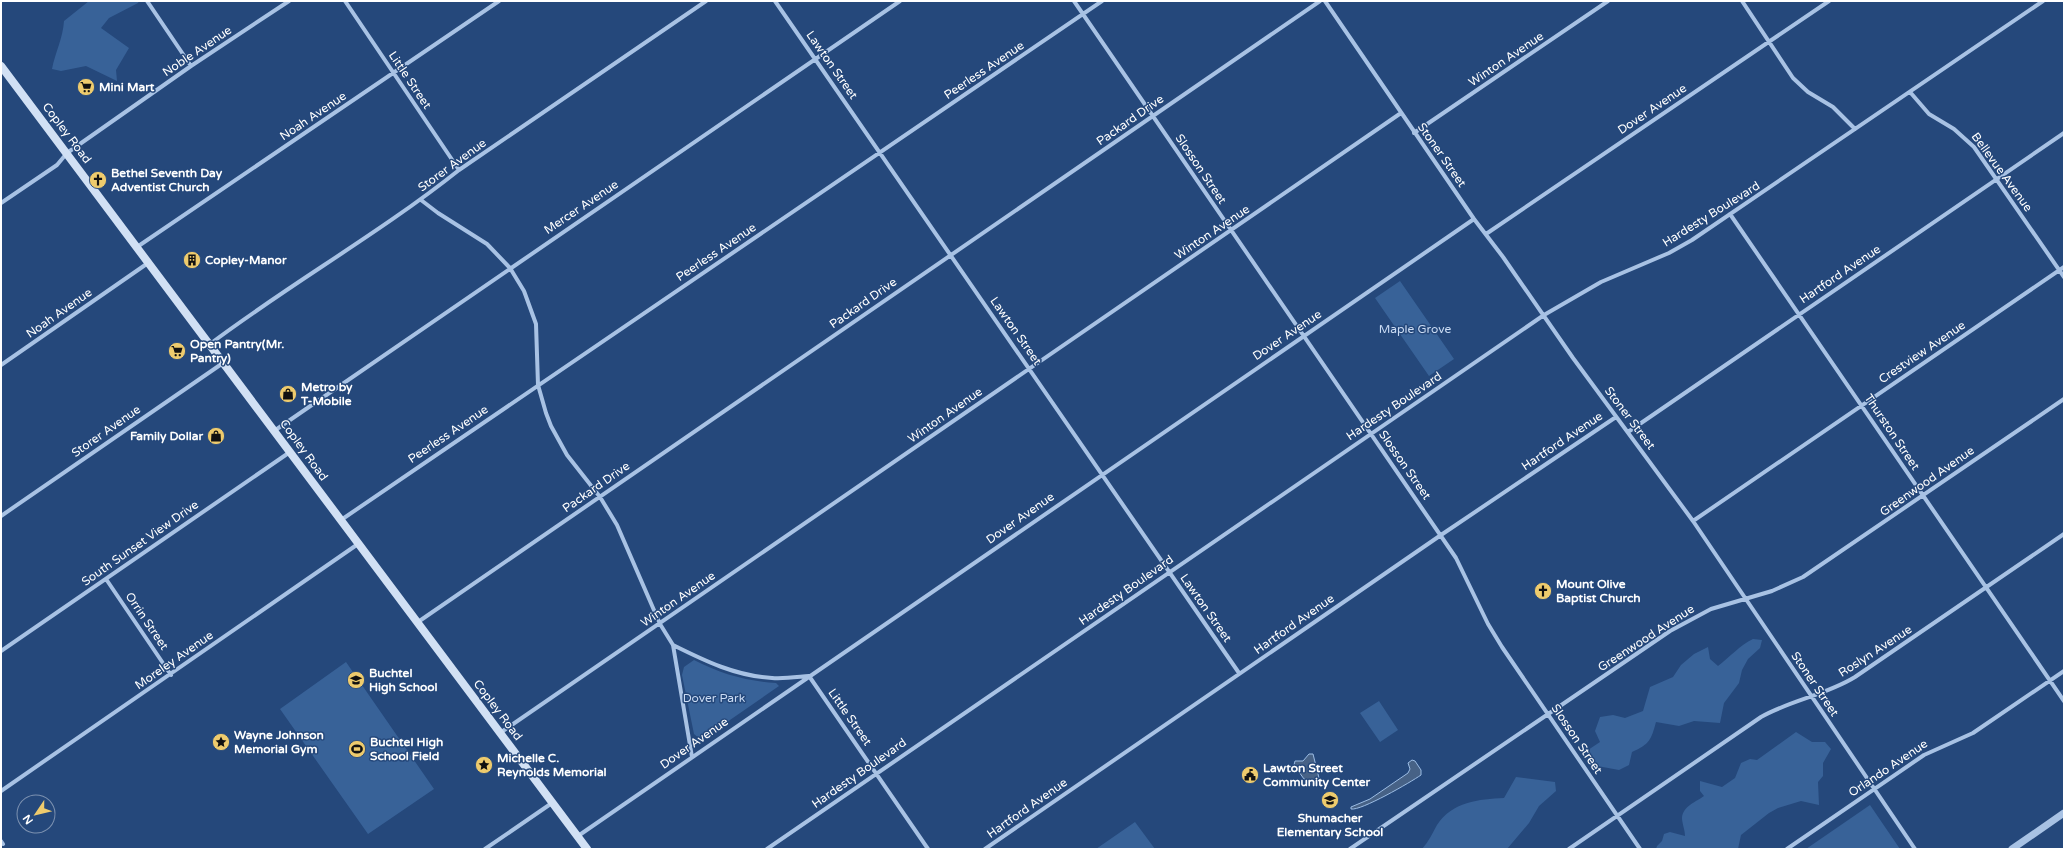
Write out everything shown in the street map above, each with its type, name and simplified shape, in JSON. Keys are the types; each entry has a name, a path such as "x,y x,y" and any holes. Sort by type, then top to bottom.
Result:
{"main road":[{"name":"Copley Road","path":"1,66 587,849"}],"street":[{"path":"147,1 191,66"},
{"name":"Noble Avenue","path":"1,203 57,165 67,153 191,66 289,1"},
{"name":"Little Street","path":"345,1 459,170"},
{"name":"Noah Avenue","path":"137,248 499,1"},
{"name":"Storer Avenue","path":"210,344 240,322 421,200 459,170 706,1"},
{"name":"Lawton Street","path":"776,1 1239,674"},
{"name":"Mercer Avenue","path":"274,431 900,1"},
{"name":"Slosson Street","path":"1074,1 1441,535 1466,575 1488,624 1502,647 1640,849"},
{"name":"Peerless Avenue","path":"341,520 1102,1"},
{"name":"Packard Drive","path":"418,622 1320,1"},
{"name":"Stoner Street","path":"1325,1 1474,219 1616,417 1693,521 1744,599 1915,849"},
{"name":"Winton Avenue","path":"1414,133 1608,1"},
{"path":"1742,1 1768,43 1789,73 1802,88 1833,107 1855,129"},
{"name":"Dover Avenue","path":"1486,234 1829,1"},
{"name":"Hardesty Boulevard","path":"767,849 1544,315 1601,282 1669,253 1692,240 2043,1"},
{"name":"Bellevue Avenue","path":"1910,92 1929,114 1954,128 1965,137 1997,179 2064,277"},
{"name":"Winton Avenue","path":"500,733 1401,113"},
{"name":"Hartford Avenue","path":"1628,432 2064,133"},
{"path":"421,200 438,214 482,240 510,268 524,291 536,324 538,385 546,413 560,444 600,497 617,525 660,624 673,646 692,757"},
{"name":"Thurston Street","path":"1730,214 2064,701"},
{"name":"Dover Avenue","path":"578,836 1303,335 1474,219"},
{"name":"Noah Avenue","path":"1,365 148,263"},
{"name":"Crestview Avenue","path":"1693,521 2064,267"},
{"name":"Storer Avenue","path":"1,516 223,363"},
{"name":"Greenwood Avenue","path":"1350,849 1693,617 1711,609 1772,591 1803,578 2064,399"},
{"name":"Hartford Avenue","path":"985,849 1441,535 1616,417"},
{"name":"South Sunset View Drive","path":"1,651 290,452"},
{"name":"Roslyn Avenue","path":"1569,849 1761,717 1779,707 1837,687 1855,678 2064,534"},
{"name":"Moreley Avenue","path":"1,791 171,675 358,544"},
{"name":"Orrin Street","path":"106,579 171,675"},
{"path":"673,646 710,663 746,675 773,678 809,676"},
{"name":"Orlando Avenue","path":"1787,849 1924,755 1973,733 2064,671"},
{"name":"Little Street","path":"809,676 928,849"},
{"path":"485,849 552,803"},
{"path":"2012,849 2064,813"},
{"path":"1356,845 1359,849"}],"green space":[{"path":"89,1 139,1 138,3 109,18 101,28 129,48 116,70 117,81 86,66 61,71 52,69 64,21"},
{"name":"Maple Grove","path":"1400,281 1454,359 1429,376 1375,298"},
{"path":"1753,639 1762,640 1760,648 1748,659 1742,670 1739,683 1724,703 1720,723 1694,721 1679,726 1656,722 1649,741 1632,752 1629,765 1619,770 1592,765 1586,759 1588,750 1600,742 1595,731 1600,717 1613,715 1625,718 1643,711 1650,687 1673,677 1681,665 1694,654 1708,647 1710,659 1718,666 1739,648"},
{"name":"Dover Park","path":"694,660 734,676 754,681 776,683 779,686 701,740 694,734 682,675 684,667"},
{"name":"Buchtel High School Field","path":"346,662 434,789 368,834 280,709"},
{"path":"1379,701 1398,730 1380,742 1360,713"},
{"path":"1796,732 1812,742 1825,742 1831,749 1823,763 1823,776 1818,782 1819,805 1801,801 1778,808 1769,813 1741,835 1738,849 1656,849 1662,841 1664,834 1670,832 1685,836 1682,820 1683,814 1687,807 1704,796 1700,791 1700,781 1722,787 1735,778 1741,763 1750,759 1757,760"},
{"path":"1516,777 1555,782 1556,791 1539,806 1529,823 1507,849 1422,849 1437,825 1450,811 1467,803 1485,799 1504,798"},
{"path":"1870,805 1900,849 1806,849"},
{"path":"1135,822 1155,849 1096,849"}],"shaded area":[{"path":"1309,754 1313,754 1320,782 1317,783 1304,779 1294,765 1295,761 1303,761"},
{"path":"1412,760 1415,761 1421,770 1421,775 1365,806 1351,809 1351,807 1370,799 1408,773 1410,769 1408,763"}],"place":[{"name":"Mini Mart","path":"86,87"},
{"name":"Bethel Seventh Day Adventist Church","path":"98,180"},
{"name":"Copley-Manor","path":"192,260"},
{"name":"Open Pantry(Mr. Pantry)","path":"177,351"},
{"name":"Metro by T-Mobile","path":"288,394"},
{"name":"Family Dollar","path":"216,436"},
{"name":"Mount Olive Baptist Church","path":"1543,591"},
{"name":"Buchtel High School","path":"356,680"},
{"name":"Wayne Johnson Memorial Gym","path":"221,742"},
{"name":"Buchtel High School Field","path":"357,749"},
{"name":"Michelle C. Reynolds Memorial","path":"484,765"},
{"name":"Lawton Street Community Center","path":"1250,775"},
{"name":"Shumacher Elementary School","path":"1330,800"}]}
